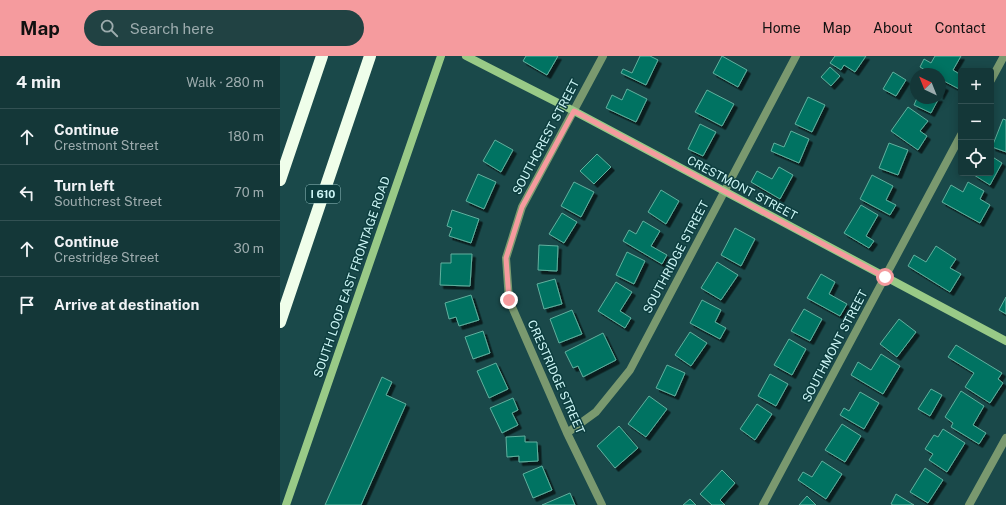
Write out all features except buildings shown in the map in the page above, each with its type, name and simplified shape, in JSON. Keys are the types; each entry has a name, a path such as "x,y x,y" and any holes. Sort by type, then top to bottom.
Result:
{"highway":[{"path":"280,180 322,56"},
{"name":"I 610","path":"280,322 368,61"}],"street":[{"name":"SOUTH LOOP EAST FRONTAGE ROAD","path":"286,505 441,56"},
{"name":"CRESTMONT STREET","path":"466,56 574,111 1006,341"},
{"name":"SOUTHCREST STREET","path":"514,232 522,207 603,56"},
{"name":"SOUTHRIDGE STREET","path":"567,433 596,412 630,370 796,56"},
{"path":"994,74 1004,56"},
{"name":"SOUTHMONT STREET","path":"763,505 958,140"},
{"name":"CRESTRIDGE STREET","path":"514,232 506,258 509,300 567,433 602,505"},
{"path":"969,505 1006,438"}],"route":[{"path":"509,300 506,258 522,207 574,111 885,277"}]}
